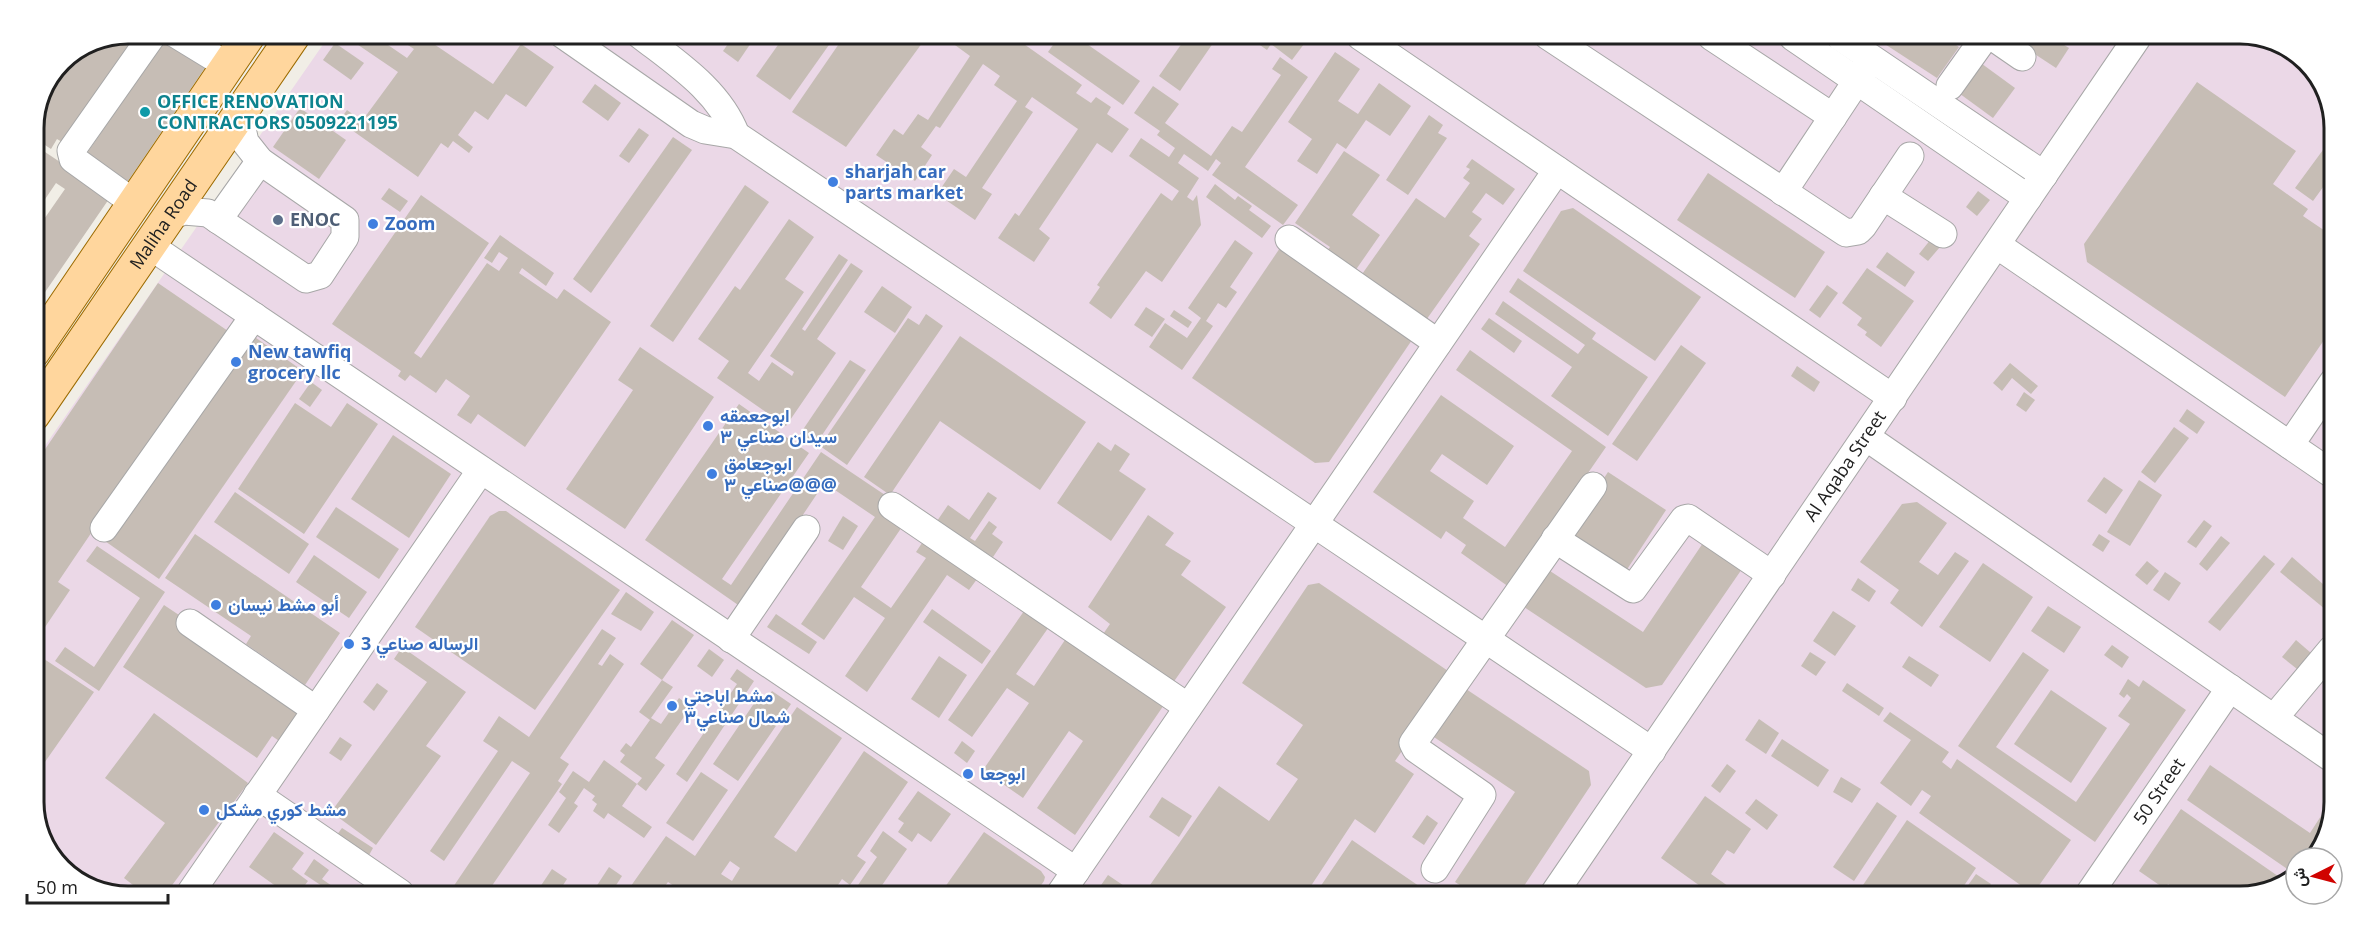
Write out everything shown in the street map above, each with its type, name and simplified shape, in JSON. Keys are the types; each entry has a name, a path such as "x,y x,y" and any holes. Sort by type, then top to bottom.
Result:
{"main road":[{"name":"Maliha Road","path":"44,336 243,44"},
{"name":"Maliha Road","path":"44,400 287,44"}],"street":[{"path":"134,203 73,159 71,151 146,44"},
{"path":"192,44 228,66"},
{"path":"576,44 691,124 720,134 736,135 1652,751"},
{"path":"651,44 711,93 726,112 736,135"},
{"path":"1372,44 1893,398"},
{"path":"1723,44 1833,117"},
{"path":"1803,44 2028,198"},
{"path":"1850,44 2044,175"},
{"path":"1950,86 1981,44"},
{"path":"2002,44 2022,57"},
{"name":"Al Aqaba Street","path":"1560,886 2133,44"},
{"path":"1582,46 1783,192 1846,233 1858,231 1910,156"},
{"path":"1783,192 1872,59"},
{"path":"170,216 196,210 208,213 306,279 320,275 345,237 345,220 260,161 245,142 239,115"},
{"path":"218,220 260,161"},
{"path":"1066,886 1557,170"},
{"path":"1883,196 1943,234"},
{"path":"1288,239 1438,343"},
{"path":"1997,245 2324,468"},
{"path":"150,246 1076,871"},
{"path":"104,528 254,316"},
{"path":"2290,445 2324,395"},
{"path":"1866,437 2324,753"},
{"path":"195,886 481,470"},
{"path":"1435,869 1482,795 1416,748 1413,743 1593,486"},
{"path":"892,506 1188,707"},
{"path":"1555,540 1633,590 1684,519 1688,518 1772,575"},
{"path":"731,639 806,529"},
{"path":"190,623 316,710"},
{"path":"2274,718 2324,658"},
{"name":"50 Street","path":"2095,886 2230,688"},
{"path":"257,795 390,886"}],"shaded area":[{"path":"323,44 2240,44 2257,45 2287,58 2307,76 2320,101 2324,122 2324,813 2312,846 2284,846 2284,874 2262,884 2251,886 128,886 101,882 76,869 68,862 50,834 44,808 44,447"}],"building":[{"path":"143,44 72,148 57,139 51,149 44,144 45,111 58,81 68,68 81,58 111,45"},
{"name":"OFFICE RENOVATION CONTRACTORS 0509221195","path":"161,44 183,44 209,62 122,190 81,162"},
{"path":"336,44 364,63 351,80 323,60"},
{"path":"357,44 387,44 407,58 414,49 406,44 434,44 493,84 521,44 554,67 526,107 506,94 488,120 475,111 458,135 473,147 469,153 453,141 448,148 441,143 418,177 339,121 347,110 362,121 398,72"},
{"path":"728,44 750,44 738,62 723,51"},
{"path":"779,44 830,44 790,100 756,76"},
{"path":"839,44 921,44 846,147 792,112"},
{"path":"954,44 1024,44 1082,85 1076,93 1091,103 1096,97 1111,107 1107,114 1129,129 1112,153 1097,143 1039,229 1050,238 1034,262 998,238 1015,213 1019,216 1078,129 1032,97 1025,107 1033,112 982,188 992,194 975,220 937,194 954,169 966,177 1017,101 994,85 1000,76 983,64 940,128 936,126 921,147 932,155 915,181 876,155 894,129 903,135 918,114 928,120 970,56"},
{"path":"1054,44 1087,44 1140,81 1123,105 1048,52"},
{"path":"1181,44 1212,44 1180,91 1159,76"},
{"path":"1258,44 1271,44 1267,50"},
{"path":"1271,44 1304,44 1292,60"},
{"path":"1885,44 1955,44 1959,47 1937,78"},
{"path":"2019,44 2063,44 2069,48 2056,68"},
{"path":"1335,52 1360,69 1338,101 1358,114 1379,83 1411,106 1390,136 1366,120 1346,149 1337,143 1317,174 1297,161 1312,139 1288,122"},
{"path":"1280,57 1308,77 1245,167 1298,205 1283,225 1212,175 1221,163 1216,159 1208,171 1184,154 1178,163 1199,178 1187,197 1193,201 1197,195 1201,225 1162,282 1146,271 1111,319 1089,303 1100,287 1097,285 1161,193 1172,201 1179,191 1129,156 1141,138 1169,157 1175,148 1157,135 1160,131 1134,113 1153,86 1179,104 1165,123 1211,156 1232,126 1242,132 1281,75 1272,69"},
{"path":"1978,61 2015,88 1993,118 1956,91"},
{"path":"2197,82 2296,151 2273,184 2308,209 2303,216 2324,230 2324,340 2285,397 2087,262 2084,244"},
{"path":"595,84 621,103 608,121 582,102"},
{"path":"300,108 346,140 319,179 273,147"},
{"path":"1429,115 1443,125 1438,133 1447,138 1408,195 1386,180"},
{"path":"639,128 649,135 629,163 619,156"},
{"path":"673,137 692,150 591,293 573,279"},
{"path":"2324,149 2324,186 2313,201 2295,188"},
{"path":"44,151 111,196 44,294 44,219 65,189 56,183 44,201"},
{"path":"1344,151 1380,175 1352,215 1380,235 1355,271 1327,251 1330,247 1295,223"},
{"path":"1472,159 1515,189 1503,205 1486,193 1472,212 1482,219 1469,236 1480,244 1424,323 1360,277 1416,198 1445,218 1470,183 1463,178 1470,169 1466,167"},
{"path":"1708,173 1825,252 1795,298 1677,220"},
{"path":"1215,184 1235,200 1238,196 1252,206 1249,210 1271,226 1262,238 1206,197"},
{"path":"745,185 769,202 673,342 650,326"},
{"path":"389,188 408,201 400,212 381,199"},
{"path":"1978,191 1990,200 1977,216 1966,207"},
{"path":"421,195 489,243 414,353 421,358 487,263 499,271 508,258 499,252 492,263 484,258 500,235 554,273 546,286 522,268 519,273 557,299 564,289 611,322 525,447 478,414 471,424 457,415 470,396 446,379 436,393 410,375 405,381 398,376 401,371 332,324"},
{"path":"1573,208 1701,297 1655,361 1523,271 1561,211"},
{"path":"789,219 814,237 785,279 804,292 748,373 759,381 772,362 792,376 794,372 770,356 839,254 848,260 802,329 805,331 851,263 863,271 817,339 836,353 786,426 717,378 729,361 698,339 735,286 740,290"},
{"path":"1931,239 1940,247 1928,261 1919,254"},
{"path":"1235,240 1253,253 1230,287 1237,292 1226,308 1218,303 1206,321 1213,326 1182,370 1149,347 1165,323 1187,338 1201,318 1188,308"},
{"path":"1282,245 1414,337 1329,462 1315,463 1192,378"},
{"path":"1887,252 1915,272 1905,287 1876,267"},
{"path":"1867,268 1914,301 1881,347 1865,335 1867,332 1857,325 1862,318 1842,303"},
{"path":"1518,278 1596,333 1592,339 1648,377 1608,436 1551,396 1572,367 1495,314 1503,301 1578,354 1585,345 1509,292"},
{"path":"158,283 228,331 58,582 70,590 44,629 44,451"},
{"path":"1827,285 1838,293 1820,318 1809,310"},
{"path":"882,286 912,307 895,333 864,312"},
{"path":"1146,307 1165,319 1152,337 1134,325"},
{"path":"1174,310 1192,322 1188,328 1170,316"},
{"path":"926,314 943,326 847,465 820,446 908,318 919,325"},
{"path":"1489,318 1522,341 1514,353 1481,329"},
{"path":"246,331 303,371 159,579 102,539"},
{"path":"960,336 1086,422 1040,490 940,421 890,495 864,477"},
{"path":"1681,345 1706,363 1637,461 1612,444"},
{"path":"640,347 714,397 625,529 566,489 633,390 618,380"},
{"path":"1470,350 1606,447 1509,587 1461,553 1466,545 1446,531 1441,539 1373,492 1441,395 1514,446 1487,485 1442,454 1430,471 1474,501 1463,518 1505,547 1572,451 1456,370"},
{"path":"850,360 866,370 816,444 800,434"},
{"path":"2010,363 2038,386 2031,394 2012,378 2002,391 1993,383"},
{"path":"1797,366 1820,382 1814,392 1791,376"},
{"path":"311,382 322,390 310,407 299,399"},
{"path":"2024,392 2035,400 2026,412 2016,405"},
{"path":"295,403 331,427 347,403 378,424 304,534 238,489"},
{"path":"739,404 809,453 722,579 731,585 821,452 888,497 906,521 861,587 891,608 926,558 916,552 924,540 980,575 969,590 947,575 867,692 845,676 885,618 854,597 824,640 801,624 875,517 835,490 840,483 829,476 741,607 645,540"},
{"path":"2187,409 2205,422 2197,434 2179,421"},
{"path":"2174,427 2189,438 2155,483 2141,472"},
{"path":"393,435 451,474 409,538 351,499"},
{"path":"1098,442 1111,451 1115,444 1130,454 1119,471 1146,489 1111,541 1057,503"},
{"path":"1608,472 1666,510 1626,571 1568,533"},
{"path":"2104,477 2123,490 2106,514 2087,501"},
{"path":"2139,480 2162,495 2130,546 2107,532"},
{"path":"235,492 309,544 289,574 214,522"},
{"path":"988,492 997,498 970,538 975,541 989,521 997,527 992,534 1003,542 993,557 981,550 978,554 935,524 948,505 969,520"},
{"path":"1917,502 1947,523 1919,562 1938,575 1955,552 1969,561 1922,627 1890,603 1899,590 1860,562 1902,504"},
{"path":"336,507 399,549 379,579 316,537"},
{"path":"499,511 506,511 620,590 535,710 415,627 490,516"},
{"path":"1148,515 1174,533 1165,545 1191,561 1181,575 1226,607 1168,690 1097,643 1110,624 1088,607"},
{"path":"843,516 858,526 843,550 828,541"},
{"path":"2204,520 2212,526 2196,548 2187,542"},
{"path":"195,534 340,633 305,685 246,644 251,636 165,578"},
{"path":"2099,534 2110,541 2103,552 2092,545"},
{"path":"2221,536 2230,543 2207,571 2199,564"},
{"path":"1705,540 1744,566 1662,685 1646,688 1524,607 1547,569 1643,632"},
{"path":"97,546 165,592 99,691 55,661 65,647 94,667 140,598 86,561"},
{"path":"314,555 367,592 349,618 296,582"},
{"path":"2264,555 2275,564 2220,631 2208,622"},
{"path":"2292,557 2324,585 2324,608 2280,572"},
{"path":"2147,561 2159,571 2147,585 2135,575"},
{"path":"1983,563 2033,597 1990,662 1939,627"},
{"path":"2165,572 2181,583 2169,601 2153,590"},
{"path":"1858,578 1876,591 1869,602 1851,590"},
{"path":"1319,583 1454,675 1395,761 1414,774 1375,833 1355,819 1311,886 1151,886 1219,786 1269,821 1298,779 1276,764 1303,725 1242,683 1308,585"},
{"path":"626,592 654,612 641,631 611,614"},
{"path":"1029,604 1053,621 1016,674 1034,686 1071,631 1168,699 1075,835 1037,808 1083,741 1069,731 1023,798 983,770 1029,703 1007,688 972,737 948,720"},
{"path":"164,605 182,617 176,625 293,705 304,717 285,745 272,736 257,758 123,667"},
{"path":"2048,606 2081,627 2064,653 2031,631"},
{"path":"932,609 991,651 982,664 923,622"},
{"path":"1833,611 1856,626 1835,656 1813,641"},
{"path":"776,614 817,642 809,654 767,627"},
{"path":"672,620 694,635 662,680 640,664"},
{"path":"602,629 616,638 598,664 602,666 610,654 624,664 560,758 569,764 558,781 562,784 492,886 454,886 530,773 512,761 444,861 430,851 498,751 483,741 499,716 529,737"},
{"path":"2296,640 2311,653 2297,669 2282,657"},
{"path":"2112,645 2129,657 2122,668 2104,655"},
{"path":"402,647 466,692 426,746 441,756 376,845 331,812 427,682 394,659"},
{"path":"709,649 724,660 712,677 697,666"},
{"path":"1810,652 1826,662 1816,676 1801,666"},
{"path":"2023,652 2049,670 1996,747 2076,802 2130,724 2118,716 2131,698 2127,694 2124,698 2119,694 2128,679 2139,687 2143,680 2186,710 2095,842 1958,746"},
{"path":"939,656 967,675 939,718 911,699"},
{"path":"1909,656 1939,675 1931,687 1902,667"},
{"path":"44,659 94,692 44,763"},
{"path":"737,669 754,681 687,782 676,774 737,684 730,679"},
{"path":"662,680 673,687 651,718 661,724 679,698 691,707 655,758 665,765 646,791 637,784 642,778 620,762 625,755 620,751 626,743 631,747 650,720 639,712"},
{"path":"377,683 388,691 374,711 363,702"},
{"path":"1847,683 1884,708 1879,716 1842,691"},
{"path":"1460,685 1589,771 1591,785 1524,886 1461,886 1455,882 1515,792 1428,733"},
{"path":"2051,690 2107,728 2071,783 2014,744"},
{"path":"772,691 791,704 738,781 713,764 757,699 763,704"},
{"path":"797,707 842,738 774,837 796,852 864,751 908,782 857,856 866,862 850,885 842,879 837,886 674,886 668,882 665,886 631,886 666,836 695,856","holes":["730,861 740,868 732,881 721,874"]},
{"path":"1890,712 1949,752 1942,762 1951,769 1957,759 2071,840 2039,886 2022,886 1919,813 1931,796 1922,790 1911,806 1880,783 1911,740 1883,721"},
{"path":"154,713 248,783 171,886 134,886 124,878 165,823 105,778"},
{"path":"1759,719 1779,733 1766,754 1745,740"},
{"path":"340,737 352,745 341,761 329,753"},
{"path":"1782,739 1829,770 1818,787 1771,756"},
{"path":"962,741 975,751 967,763 954,753"},
{"path":"604,760 637,784 622,806 652,827 644,838 608,813 604,819 593,811 597,804 592,800 595,796 584,788 574,803 578,806 559,833 548,825 566,798 559,792 573,771 589,782"},
{"path":"1727,764 1736,771 1720,793 1711,786"},
{"path":"2210,765 2310,833 2324,811 2320,829 2312,846 2284,846 2284,867 2187,800"},
{"path":"701,772 728,790 693,841 666,823"},
{"path":"1841,777 1861,789 1852,803 1833,792"},
{"path":"918,791 951,814 931,842 918,833 912,842 898,832 904,823 898,819"},
{"path":"1705,796 1751,829 1734,854 1727,850 1711,874 1728,886 1700,886 1661,858"},
{"path":"1162,797 1192,816 1179,837 1149,817"},
{"path":"1756,799 1778,815 1767,830 1745,813"},
{"path":"1877,802 1897,816 1854,881 1833,867"},
{"path":"2181,809 2279,877 2251,886 2171,886 2168,884 2161,886 2139,871"},
{"path":"1427,815 1438,823 1424,845 1412,837"},
{"path":"1907,820 1976,868 1964,886 1862,886"},
{"path":"342,828 373,848 368,857 336,836"},
{"path":"883,831 907,849 882,886 857,886 877,857 870,851"},
{"path":"274,832 304,853 292,869 308,881 304,886 276,886 249,867"},
{"path":"984,832 1041,871 1045,877 1041,886 946,886"},
{"path":"1352,840 1419,886 1321,886"},
{"path":"314,859 329,870 322,879 332,886 322,886 304,874"},
{"path":"609,867 622,876 616,886 597,886"},
{"path":"552,869 567,879 562,886 541,886"},
{"path":"1976,874 1991,884 1990,886 1968,886"},
{"path":"1108,875 1124,886 1100,886"}],"place":[{"name":"OFFICE RENOVATION CONTRACTORS 0509221195","path":"145,112"},
{"name":"sharjah car parts market","path":"833,182"},
{"name":"ENOC","path":"278,220"},
{"name":"Zoom","path":"373,224"},
{"name":"New tawfiq grocery llc","path":"236,362"},
{"name":"ابوجعمقه سيدان صناعي ٣","path":"708,426"},
{"name":"ابوجعامق صناعي ٣@@@","path":"712,474"},
{"name":"أبو مشط نيسان","path":"216,605"},
{"name":"الرساله صناعي 3","path":"349,644"},
{"name":"مشط اباجتي شمال صناعي٣","path":"672,706"},
{"name":"ابوجعا","path":"968,774"},
{"name":"مشط كوري مشكل","path":"204,810"}]}
